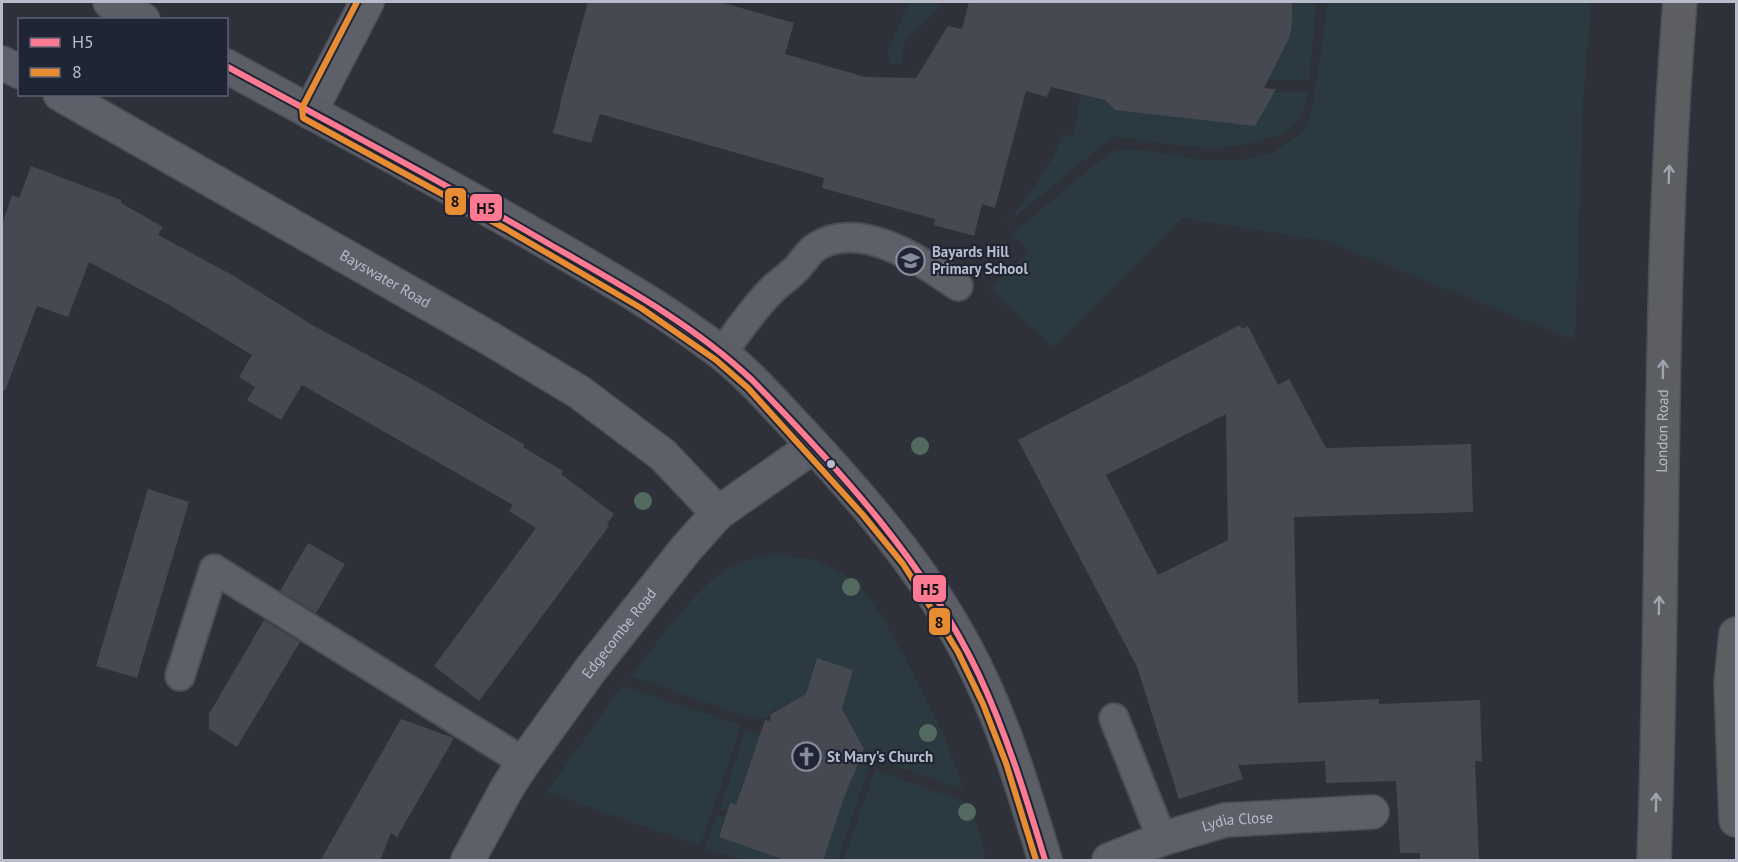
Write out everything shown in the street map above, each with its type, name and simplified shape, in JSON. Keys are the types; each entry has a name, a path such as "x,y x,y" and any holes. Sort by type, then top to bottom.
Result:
{"highway":[{"name":"London Road","path":"1654,861 1665,268 1670,146 1680,2"},
{"path":"1737,634 1731,683 1737,820"}],"street":[{"path":"110,2 139,18"},
{"path":"310,112 367,2"},
{"path":"2,63 18,71"},
{"path":"228,67 510,221 646,300 722,353 754,382 814,446 910,559 966,648 991,700 1011,750 1045,861"},
{"name":"Bayswater Road","path":"64,96 489,338 579,392 663,455 718,513"},
{"name":"Edgecombe Road","path":"468,861 507,788 524,762 591,669 685,550 718,513 814,446"},
{"name":"Lydia Close","path":"1108,861 1162,839 1225,820 1372,812"}],"lane":[{"path":"722,353 769,292 795,270 813,248 824,243 846,237 880,242 922,262 958,286"},
{"path":"180,676 214,569 524,762"},
{"path":"1114,718 1162,839"}],"shaded area":[{"path":"909,2 941,2 934,13 904,41 901,64 889,64 888,50"},
{"path":"1295,2 1313,2 1316,6 1309,80 1258,79 1281,53 1288,41"},
{"path":"1326,2 1591,2 1583,103 1575,340 1327,241 1182,218 1053,347 990,288 1030,252 1012,234 1116,149 1150,151 1201,160 1240,160 1272,153 1298,136 1308,124 1313,104 1328,4"},
{"path":"1090,87 1115,110 1274,92 1308,92 1303,112 1294,125 1277,135 1250,144 1212,148 1192,147 1114,136 1006,224 1045,170 1063,134 1073,136 1081,94"},
{"path":"776,555 817,560 839,571 861,587 885,621 913,673 943,734 964,790 862,754 817,658 806,694 779,709 773,708 770,718 745,716 631,676 691,600 718,575 742,562"},
{"path":"622,686 741,725 700,846 547,792"},
{"path":"746,730 760,734 736,805 730,804 728,811 720,809"},
{"path":"859,764 869,767 837,860 823,860 854,766 857,767"},
{"path":"875,770 971,804 986,860 844,860"},
{"path":"717,815 725,817 719,837 788,860 743,860 705,849"}],"building":[{"path":"588,2 720,2 794,23 785,54 865,77 916,78 948,26 962,29 969,2 1292,2 1292,22 1290,36 1264,88 1276,89 1255,126 1115,110 1105,100 1051,87 1047,97 1026,91 995,208 982,204 974,236 934,225 935,219 822,188 824,178 600,114 591,143 553,133"},
{"path":"31,166 121,200 121,203 163,227 158,235 234,276 314,326 425,386 525,445 523,447 563,471 561,474 614,514 607,524 609,526 479,701 434,666 536,528 509,511 513,505 302,385 281,420 247,400 255,387 239,377 252,355 171,306 89,262 68,317 37,306 5,391 2,390 2,225 12,195 19,198"},
{"path":"1240,325 1242,329 1248,326 1278,385 1289,379 1326,448 1471,444 1473,512 1294,517 1298,703 1379,699 1379,704 1480,700 1482,761 1475,761 1479,861 1420,861 1420,853 1400,853 1396,781 1326,783 1325,761 1238,765 1243,779 1179,799 1137,667 1018,440","holes":["1226,414 1228,540 1158,575 1106,475"]},
{"path":"148,489 189,502 137,678 96,666"},
{"path":"308,543 345,564 316,613 280,591"},
{"path":"264,620 300,642 237,747 209,729 209,714"},
{"name":"St Mary's Church","path":"817,658 853,670 842,709 864,749 843,800 823,861 788,861 719,837 730,803 736,805 765,720 770,721 771,714 806,694"},
{"path":"401,719 454,738 397,837 391,833 380,861 320,861"}],"transit line":[{"name":"8","path":"357,2 302,108 303,118 506,229 641,308 716,360 748,388 863,515 903,564 958,652 983,704 1006,763 1036,860"},
{"name":"H5","path":"228,67 469,198 655,306 705,341 752,380 848,482 878,518 907,556 958,634 979,675 1007,743 1045,860"}],"place":[{"name":"Bayards Hill Primary School","path":"911,261"},
{"name":"St Mary's Church","path":"806,757"}]}
